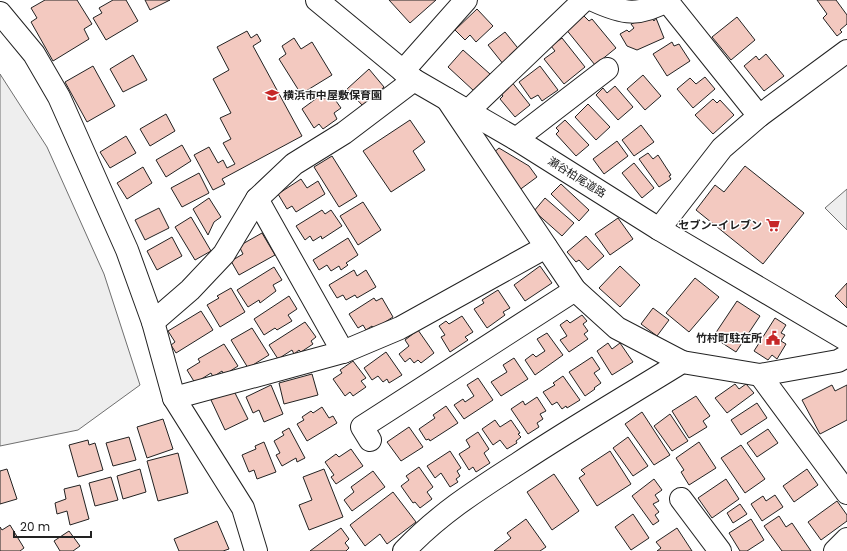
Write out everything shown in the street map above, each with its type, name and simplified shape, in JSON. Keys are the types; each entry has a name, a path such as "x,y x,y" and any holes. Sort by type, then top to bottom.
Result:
{"street":[{"name":"瀬谷柏尾道路","path":"317,0 409,76 516,139 660,229 847,340"},
{"path":"153,322 190,290 224,254 257,199 294,164 344,132 409,76 466,0"},
{"path":"468,111 584,0"},
{"path":"593,0 622,11 635,12 656,7 668,0 759,116"},
{"path":"0,12 34,54 59,97 127,250 153,322 174,398 243,508 256,551"},
{"path":"660,229 722,148 759,116 847,50"},
{"path":"516,139 607,69"},
{"path":"447,99 575,290 616,328 682,362 760,375 838,361 847,356"},
{"path":"257,199 343,352"},
{"path":"174,398 343,352 400,328 546,247"},
{"path":"361,427 575,290"},
{"path":"404,551 423,531 463,500 548,444 682,362"},
{"path":"760,375 847,493"},
{"path":"681,499 720,551"},
{"path":"835,551 847,539"}],"shaded area":[{"path":"0,74 47,147 104,274 140,385 78,430 0,446"},
{"path":"847,189 847,230 825,208"}],"building":[{"path":"45,0 77,0 92,24 84,29 89,39 53,61 31,22 37,18 31,8"},
{"path":"113,0 126,0 138,21 106,40 93,18 102,13 99,8"},
{"path":"145,0 170,0 150,10"},
{"path":"389,0 436,0 410,23"},
{"path":"817,0 836,0 847,15 847,24 840,30 842,32 837,36 823,18 827,14"},
{"path":"477,9 493,26 476,42 470,35 465,40 455,30"},
{"path":"582,14 589,21 592,19 616,48 595,65 565,28"},
{"path":"650,16 654,21 656,18 664,38 637,50 627,46 620,34 627,30 629,32 634,28 631,24"},
{"path":"737,17 755,40 731,60 712,37"},
{"path":"247,31 251,38 257,34 261,41 253,46 302,136 222,179 225,184 213,190 194,155 209,147 218,163 223,160 227,168 235,164 223,143 231,139 220,118 231,113 213,79 229,70 217,47"},
{"path":"505,32 521,52 504,65 488,45"},
{"path":"294,38 301,49 312,42 332,75 301,94 279,59 286,54 282,46"},
{"path":"562,38 585,67 564,84 544,59 555,51 551,46"},
{"path":"672,42 674,46 679,44 690,61 667,76 653,54"},
{"path":"463,50 490,74 474,91 448,67"},
{"path":"766,54 784,76 764,91 744,66 756,56 759,60"},
{"path":"133,55 147,80 123,92 110,69"},
{"path":"93,66 115,106 87,122 65,82"},
{"path":"540,66 558,90 542,101 538,95 531,99 519,82"},
{"path":"369,69 384,87 363,106 347,89"},
{"path":"643,75 661,96 645,110 627,89"},
{"path":"705,77 715,89 693,108 677,89 690,78 696,84"},
{"path":"511,81 530,105 515,117 500,99 503,96 499,91"},
{"path":"615,86 633,107 618,120 596,95 603,88 607,93"},
{"path":"331,94 341,108 334,113 337,119 323,129 319,124 314,128 302,109 321,95 324,99"},
{"path":"713,99 717,103 720,100 734,115 713,134 695,115"},
{"path":"588,104 610,127 596,140 575,117"},
{"path":"166,114 175,131 150,146 140,129"},
{"path":"410,120 425,142 413,151 425,170 391,192 363,151"},
{"path":"565,120 589,145 576,156 556,134 559,131 556,128"},
{"path":"641,125 654,142 634,156 622,140"},
{"path":"126,136 136,153 110,168 100,152"},
{"path":"617,141 628,156 604,174 593,159"},
{"path":"182,145 191,161 166,177 156,160"},
{"path":"499,148 529,166 537,177 518,191 492,154"},
{"path":"648,153 653,159 658,155 671,175 669,176 671,179 659,187 639,159"},
{"path":"332,156 357,196 339,207 314,167"},
{"path":"634,163 654,188 642,198 622,173"},
{"path":"745,166 804,213 763,264 696,210 715,185 724,192"},
{"path":"143,167 152,183 127,199 117,183"},
{"path":"199,173 209,193 182,207 171,188"},
{"path":"301,179 307,188 318,181 325,194 296,212 292,206 287,209 278,194"},
{"path":"561,184 589,210 579,221 551,194"},
{"path":"209,198 221,217 214,222 208,235 193,209"},
{"path":"545,198 574,223 562,236 534,211"},
{"path":"363,202 381,230 358,245 340,216"},
{"path":"159,208 169,228 145,240 135,220"},
{"path":"322,210 325,214 331,210 342,226 322,239 321,236 313,241 310,236 305,240 296,226"},
{"path":"191,217 211,251 195,260 175,227"},
{"path":"618,218 633,239 610,255 595,234"},
{"path":"262,233 275,255 239,275 231,261 243,254 239,246"},
{"path":"586,236 604,256 588,270 579,260 576,262 567,252"},
{"path":"172,237 182,256 157,270 147,251"},
{"path":"348,238 358,255 346,263 348,265 341,270 339,266 331,271 327,265 319,270 313,260"},
{"path":"540,266 552,283 525,301 514,285"},
{"path":"620,266 640,285 620,307 599,288"},
{"path":"274,267 282,280 273,285 276,291 260,303 259,300 248,307 237,290"},
{"path":"354,270 357,276 366,270 376,287 357,298 355,295 346,300 343,295 337,298 329,285"},
{"path":"695,278 719,297 689,332 666,313"},
{"path":"847,283 847,308 835,296"},
{"path":"231,288 245,312 220,327 207,305 219,298 217,296"},
{"path":"498,290 510,308 503,312 505,315 487,328 474,309 484,303 482,300"},
{"path":"289,296 297,309 288,315 292,321 277,330 275,328 264,335 254,319"},
{"path":"374,298 376,301 382,298 393,317 374,329 372,326 366,330 363,325 358,328 349,314"},
{"path":"737,301 760,316 736,352 713,337"},
{"path":"653,308 669,320 657,336 641,324"},
{"path":"201,311 213,330 176,353 171,345 175,342 168,331"},
{"path":"582,315 587,321 583,324 588,331 584,334 588,339 569,352 560,340 567,336 560,325 567,320 570,323"},
{"path":"462,316 473,332 465,337 468,340 450,352 441,337 445,335 439,326 446,321 449,324"},
{"name":"竹村町駐在所","path":"775,318 786,325 781,333 785,335 781,341 786,344 777,359 772,355 768,360 754,351"},
{"path":"305,322 316,337 311,341 313,344 301,352 299,350 294,354 292,350 278,359 269,345"},
{"path":"252,328 269,355 248,368 231,340"},
{"path":"418,330 434,353 421,363 418,360 414,363 410,358 405,362 399,354 409,346 405,340"},
{"path":"547,333 563,355 535,375 525,360 533,354 536,357 545,351 537,339"},
{"path":"608,343 612,349 620,343 633,362 612,375 597,351"},
{"path":"224,344 238,366 224,375 222,371 213,377 211,373 195,383 187,370 200,362 198,359"},
{"path":"386,352 402,375 389,383 387,379 383,382 378,376 372,380 364,368"},
{"path":"592,357 600,369 594,373 601,383 585,396 569,372"},
{"path":"514,358 528,379 501,396 491,382 507,372 503,365"},
{"path":"353,361 366,378 361,381 366,387 353,396 350,392 345,396 333,379 342,373 340,370"},
{"path":"312,374 318,395 284,404 279,383"},
{"path":"563,376 580,400 567,408 566,406 562,409 557,402 552,405 543,392 555,385 553,383"},
{"path":"478,378 493,400 464,419 454,405 463,399 465,402 474,396 467,385"},
{"path":"735,384 739,389 746,384 754,393 727,413 715,398"},
{"path":"271,385 283,414 264,422 259,410 253,413 246,397"},
{"path":"832,385 835,391 847,385 847,420 820,434 802,400"},
{"path":"233,389 248,419 225,430 211,400"},
{"path":"696,396 710,416 703,421 707,427 689,438 672,411"},
{"path":"537,397 546,411 540,414 543,419 537,423 539,427 528,434 511,409 523,401 525,405"},
{"path":"757,403 767,418 741,435 731,420"},
{"path":"446,406 458,423 430,441 429,439 426,440 419,429 435,418 433,415"},
{"path":"322,407 329,418 333,416 337,423 307,441 297,424 304,420 302,417 311,411 313,413"},
{"path":"642,412 670,455 654,465 625,424"},
{"path":"670,414 688,441 672,451 654,426"},
{"path":"163,419 173,449 147,458 137,427"},
{"path":"495,420 500,427 511,420 520,433 518,434 521,437 516,441 517,443 507,449 500,440 493,445 482,429"},
{"path":"409,427 423,447 401,461 387,442"},
{"path":"289,428 305,458 297,462 296,458 282,466 276,455 280,453 274,441 284,435 282,432"},
{"path":"768,429 778,443 757,457 747,443"},
{"path":"478,432 489,449 484,453 490,463 476,472 473,467 469,470 459,454 470,447 466,440"},
{"path":"129,437 136,460 113,466 106,443"},
{"path":"628,437 648,466 633,476 613,448"},
{"path":"88,440 89,445 95,443 103,470 78,477 69,445"},
{"path":"264,442 276,472 257,479 254,470 249,472 242,455 256,449 255,446"},
{"path":"699,442 716,468 689,485 681,472 684,470 676,458"},
{"path":"741,445 765,479 745,493 721,458"},
{"path":"351,449 363,466 336,484 331,477 334,475 325,462 336,454 339,457"},
{"path":"450,451 461,468 457,471 460,476 456,479 458,482 450,487 441,473 435,478 427,466"},
{"path":"610,451 631,484 597,506 579,478 585,474 581,470"},
{"path":"178,453 188,493 158,501 147,461"},
{"path":"419,467 433,487 427,492 432,499 420,508 415,502 413,503 401,486 409,480 406,476"},
{"path":"7,469 17,499 0,504 0,471"},
{"path":"140,469 146,492 123,499 117,476"},
{"path":"324,469 343,517 309,530 299,505 312,500 303,477"},
{"path":"807,469 818,485 794,502 783,486"},
{"path":"373,471 385,487 352,511 344,500 354,492 351,487"},
{"path":"554,474 579,511 552,530 527,492"},
{"path":"111,477 118,500 95,506 89,483"},
{"path":"654,479 662,490 655,495 659,501 653,504 659,512 655,515 659,521 653,525 632,496"},
{"path":"726,479 739,499 712,518 698,498"},
{"path":"80,485 89,519 70,525 67,511 57,514 55,503 66,499 64,489"},
{"path":"393,492 416,522 387,544 380,534 365,546 350,525"},
{"path":"775,495 783,507 762,521 751,504 763,496 766,501"},
{"path":"837,501 847,515 847,521 821,540 808,522"},
{"path":"740,504 747,514 733,523 727,513"},
{"path":"633,514 649,538 631,550 615,527"},
{"path":"779,516 786,527 792,523 811,551 782,551 764,526"},
{"path":"526,519 546,547 540,551 494,551 511,538 507,533"},
{"path":"751,519 764,540 747,551 740,551 729,533"},
{"path":"217,521 229,549 223,551 179,551 174,539"},
{"path":"10,525 24,548 20,551 0,551 0,527 2,530"},
{"path":"341,528 349,539 345,543 349,548 346,551 310,551"},
{"path":"677,528 692,551 657,551 661,548 656,542"},
{"path":"69,531 80,546 73,551 60,551 54,541"}],"place":[{"name":"横浜市中屋敷保育園","path":"272,95"},
{"name":"セブン-イレブン","path":"773,225"},
{"name":"竹村町駐在所","path":"773,338"}]}
